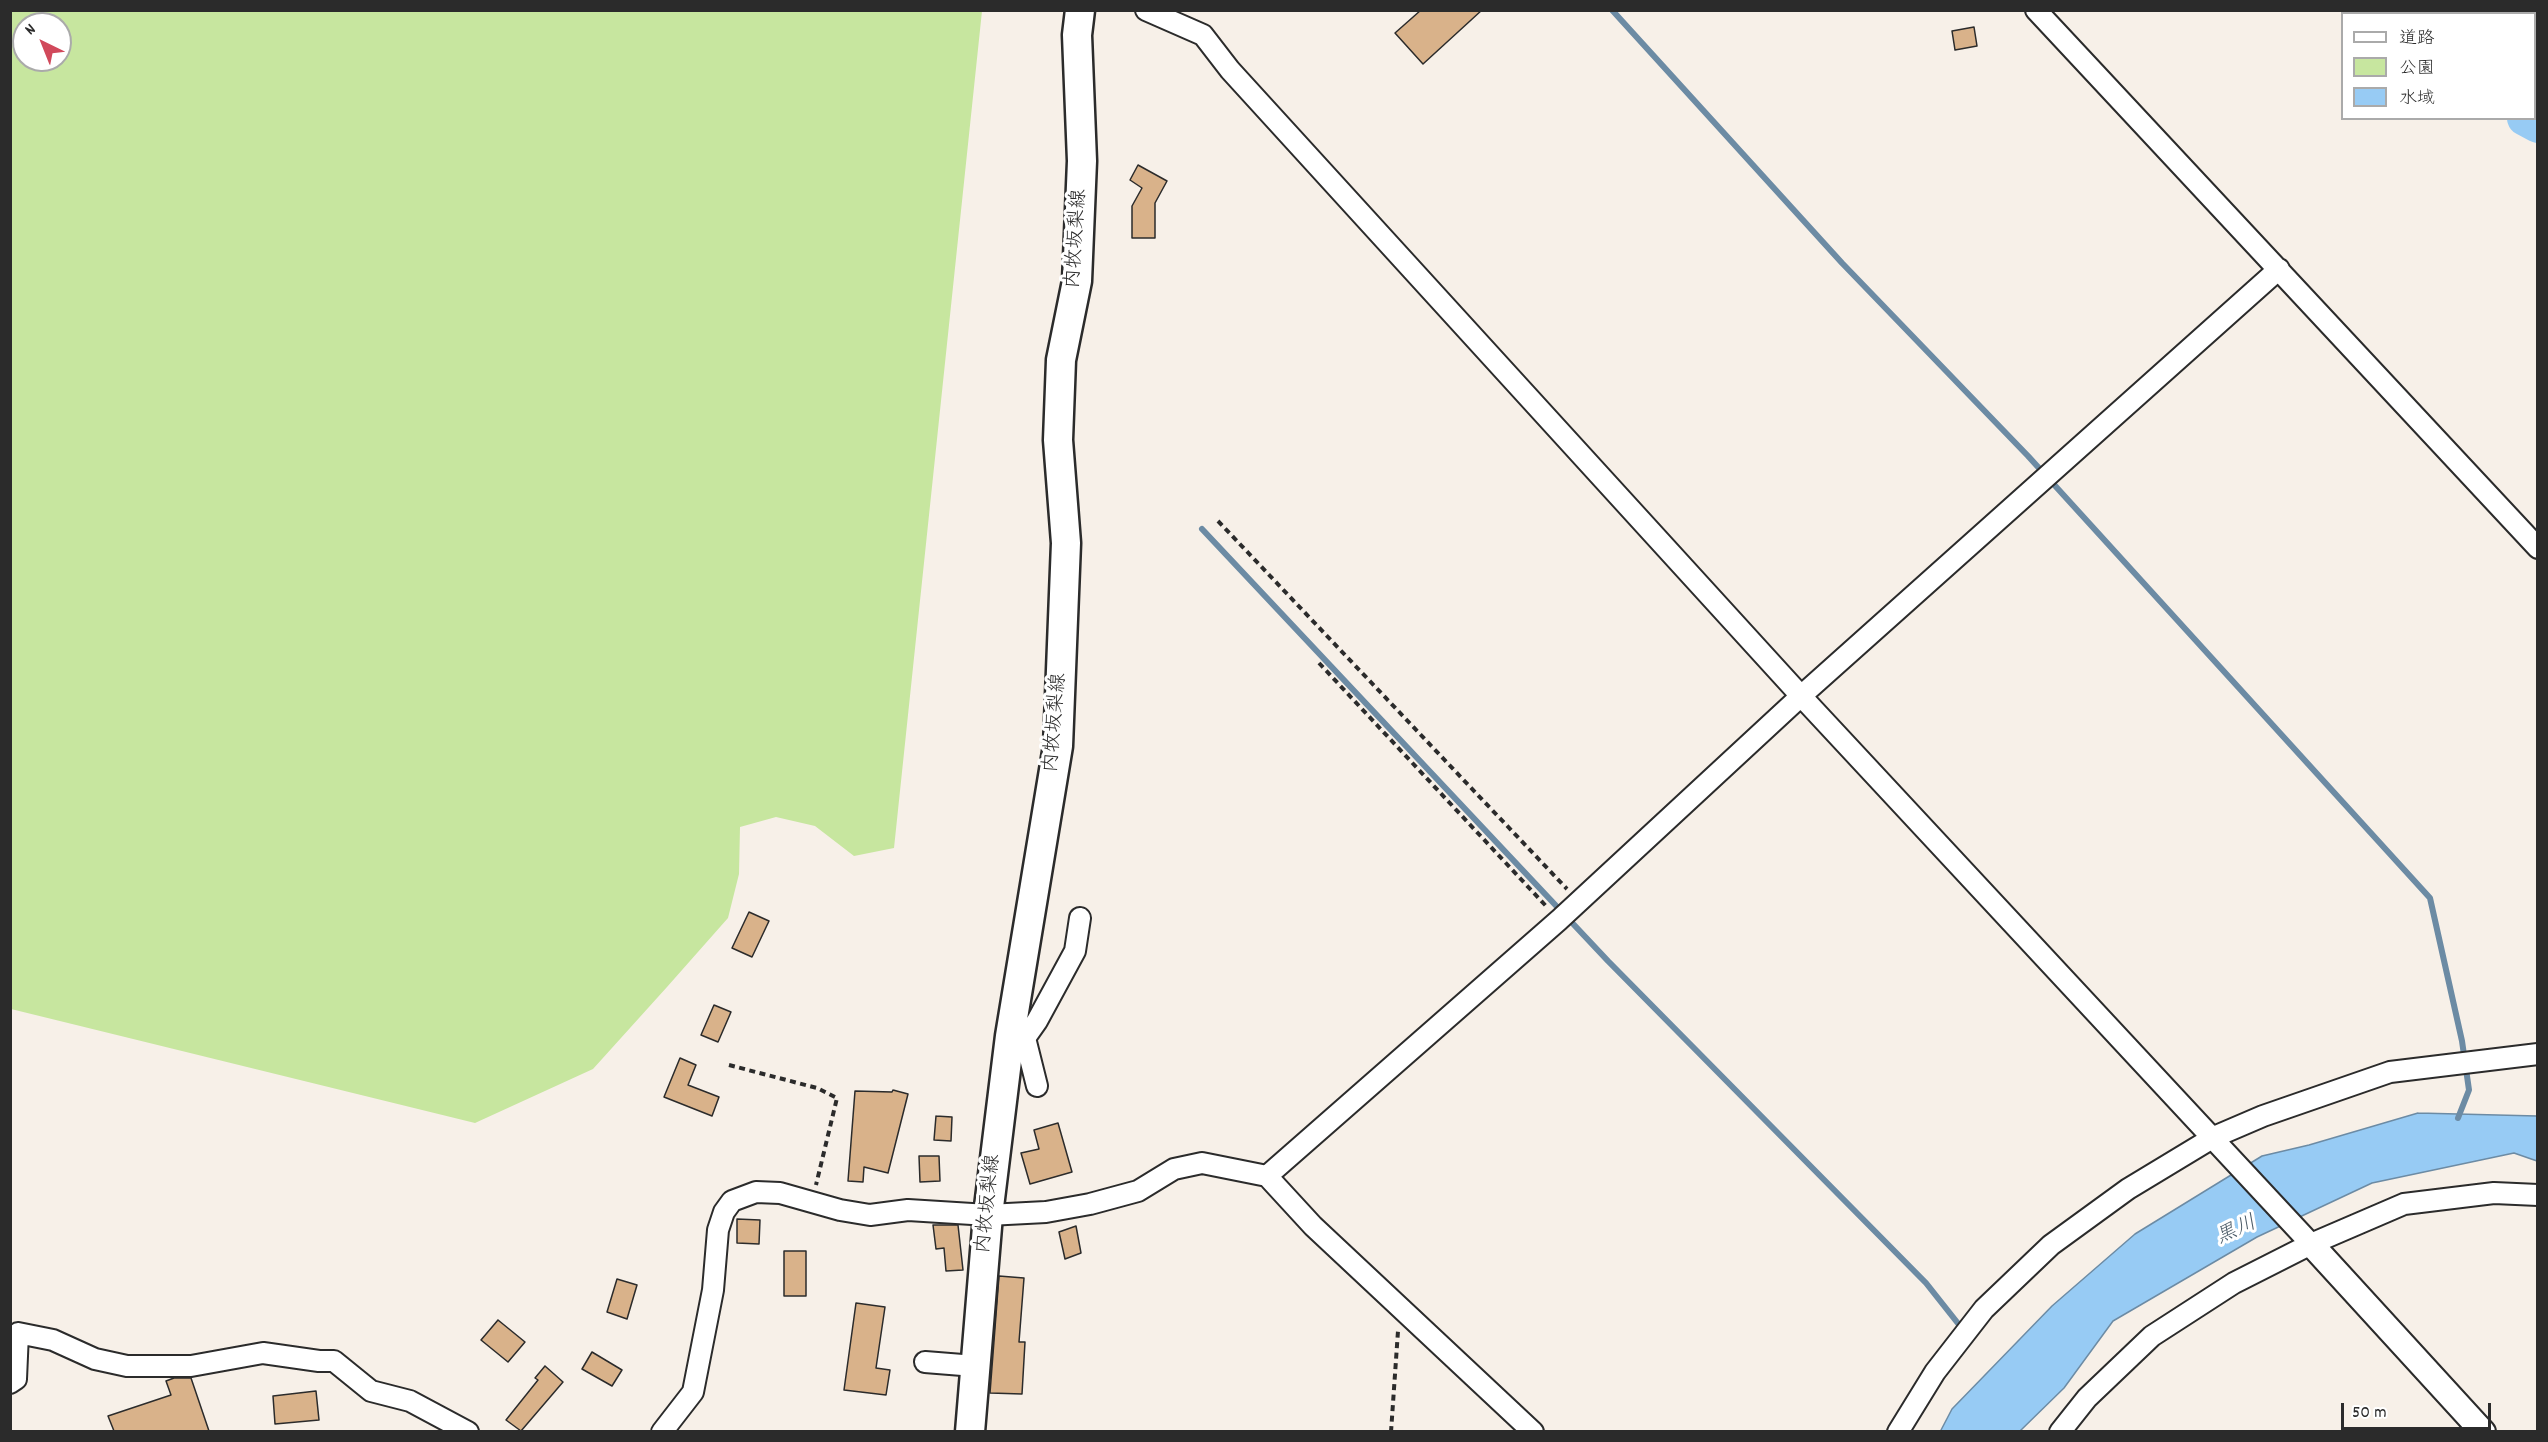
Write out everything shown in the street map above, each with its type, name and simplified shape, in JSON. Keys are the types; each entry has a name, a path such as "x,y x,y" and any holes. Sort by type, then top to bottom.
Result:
{"main road":[{"name":"内牧坂梨線","path":"970,1431 988,1215 1018,1037 1058,746 1066,543 1058,440 1061,360 1077,281 1082,161 1077,35 1080,10"}],"street":[{"path":"1146,10 1203,35 1238,79 1801,696 2214,1137 2483,1431"},
{"path":"2036,10 2538,548"},
{"path":"1267,1176 1559,920 1801,696 2279,269"},
{"path":"1037,1086 1018,1037 1075,951 1080,918"},
{"path":"1898,1431 1935,1372 1984,1309 2051,1245 2128,1190 2214,1137 2263,1116 2390,1072 2538,1054"},
{"path":"662,1431 693,1392 713,1290 718,1230 724,1212 732,1201 756,1192 780,1193 812,1200 840,1210 870,1215 908,1210 988,1215 1046,1212 1090,1204 1138,1191 1174,1169 1202,1163 1267,1176 1313,1226 1533,1431"},
{"path":"2060,1431 2087,1398 2152,1336 2234,1283 2311,1244 2404,1204 2494,1193 2538,1195"},
{"path":"10,1383 16,1379 15,1349 18,1333 53,1340 95,1359 127,1366 191,1366 263,1353 319,1361 334,1360 371,1391 410,1401 468,1431"},
{"path":"925,1362 975,1366"}],"path":[{"path":"1218,521 1578,901"},
{"path":"1319,663 1559,920"},
{"path":"729,1065 818,1088 837,1098 812,1200"},
{"path":"1391,1431 1400,1308"}],"green space":[{"path":"11,10 982,11 894,848 854,856 815,826 776,817 740,827 739,874 728,918 667,987 593,1069 475,1123 11,1009"}],"water":[{"name":"黒川","path":"2418,1113 2537,1116 2537,1161 2514,1153 2372,1183 2257,1237 2113,1321 2064,1388 2020,1431 1940,1432 1952,1409 2052,1306 2135,1234 2262,1156 2309,1145"}],"building":[{"path":"1421,10 1482,10 1423,64 1395,33"},
{"path":"1974,27 1977,46 1955,50 1952,31"},
{"path":"1138,165 1167,181 1155,203 1155,238 1132,238 1132,206 1142,188 1130,180"},
{"path":"749,912 769,921 752,957 732,948"},
{"path":"714,1005 731,1012 718,1042 701,1035"},
{"path":"680,1058 696,1065 688,1085 719,1097 712,1116 664,1097"},
{"path":"893,1090 908,1094 888,1173 864,1167 863,1182 848,1181 855,1091 892,1092"},
{"path":"936,1116 952,1117 951,1141 934,1140"},
{"path":"1058,1123 1072,1172 1030,1184 1021,1153 1039,1149 1034,1130"},
{"path":"919,1156 939,1156 940,1181 920,1182"},
{"path":"737,1219 760,1220 759,1244 737,1243"},
{"path":"933,1225 958,1225 963,1270 946,1271 944,1248 936,1249"},
{"path":"1076,1226 1081,1253 1065,1259 1059,1232"},
{"path":"784,1251 806,1251 806,1296 784,1296"},
{"path":"999,1276 1024,1278 1019,1342 1025,1342 1022,1394 990,1393"},
{"path":"617,1279 637,1285 627,1319 607,1312"},
{"path":"856,1303 885,1307 876,1368 890,1370 886,1395 844,1390"},
{"path":"498,1320 525,1342 508,1362 481,1340"},
{"path":"592,1352 622,1370 612,1386 582,1369"},
{"path":"545,1366 563,1382 521,1431 506,1420 538,1380 535,1378"},
{"path":"174,1378 191,1378 209,1431 114,1431 108,1416 171,1395 166,1381"},
{"path":"316,1391 319,1420 275,1424 273,1396"}],"waterway":[{"path":"1612,10 1842,263 2028,456 2430,898 2462,1041 2469,1090 2458,1118"},
{"path":"2529,120 2538,125"},
{"path":"1202,529 1608,961 1926,1283 1964,1331"}]}
